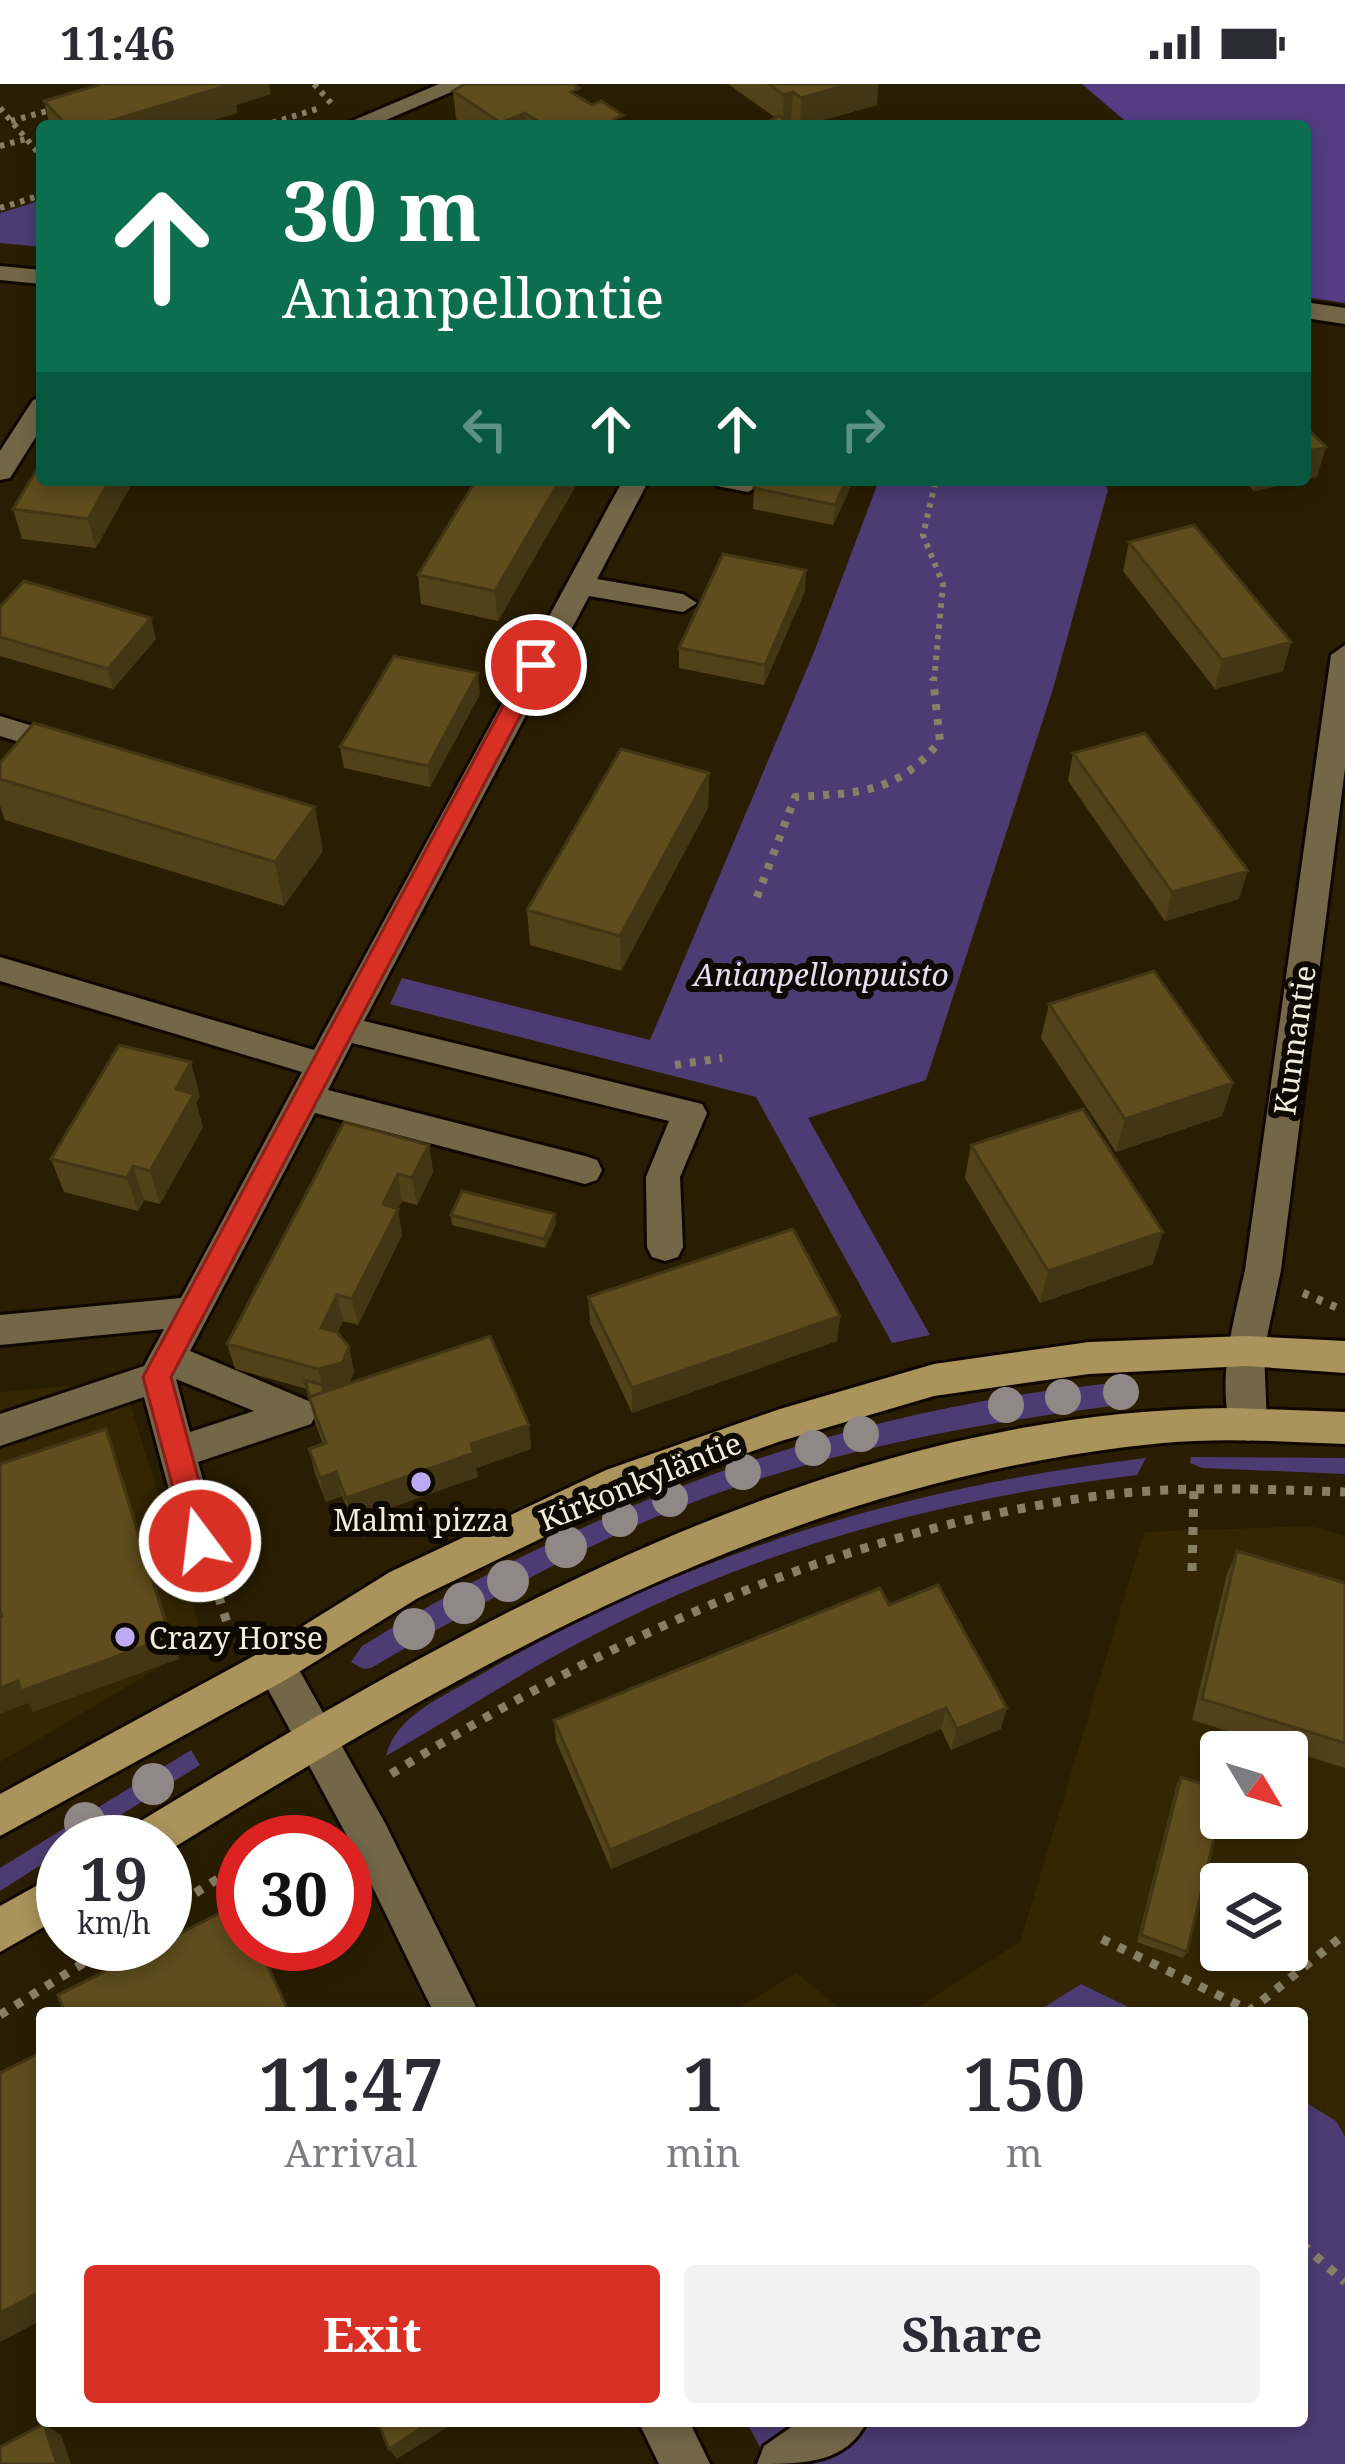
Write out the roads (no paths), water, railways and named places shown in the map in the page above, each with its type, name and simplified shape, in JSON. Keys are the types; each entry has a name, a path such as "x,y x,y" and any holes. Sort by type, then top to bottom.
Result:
{"main road":[{"name":"Kirkonkyläntie","path":"0,1816 275,1665 404,1585 620,1482 780,1425 934,1380 1124,1355 1246,1351 1345,1357"},
{"path":"188,1815 486,1640 659,1560 814,1500 970,1455 1036,1443 1163,1427 1345,1428"},
{"path":"0,1931 36,1909"}],"street":[{"path":"373,120 459,84"},
{"path":"0,273 36,277"},
{"path":"1311,311 1345,316"},
{"path":"0,472 36,415"},
{"path":"200,1541 161,1367 633,486"},
{"path":"580,585 683,603"},
{"name":"Kunnantie","path":"1248,1425 1246,1351 1263,1270 1345,656"},
{"path":"0,726 111,760"},
{"path":"0,969 321,1065"},
{"path":"341,1028 690,1112 663,1177 665,1247"},
{"path":"304,1097 585,1170"},
{"path":"0,1330 188,1312"},
{"path":"0,1430 161,1367 298,1412 177,1453"},
{"path":"275,1665 352,1802 454,2007"},
{"path":"666,2427 686,2464"},
{"path":"782,2464 834,2427"}],"place":[{"name":"Malmi pizza","path":"421,1482"},
{"name":"Crazy Horse","path":"125,1637"}],"park label":[{"name":"Anianpellonpuisto","path":"821,974"}]}
